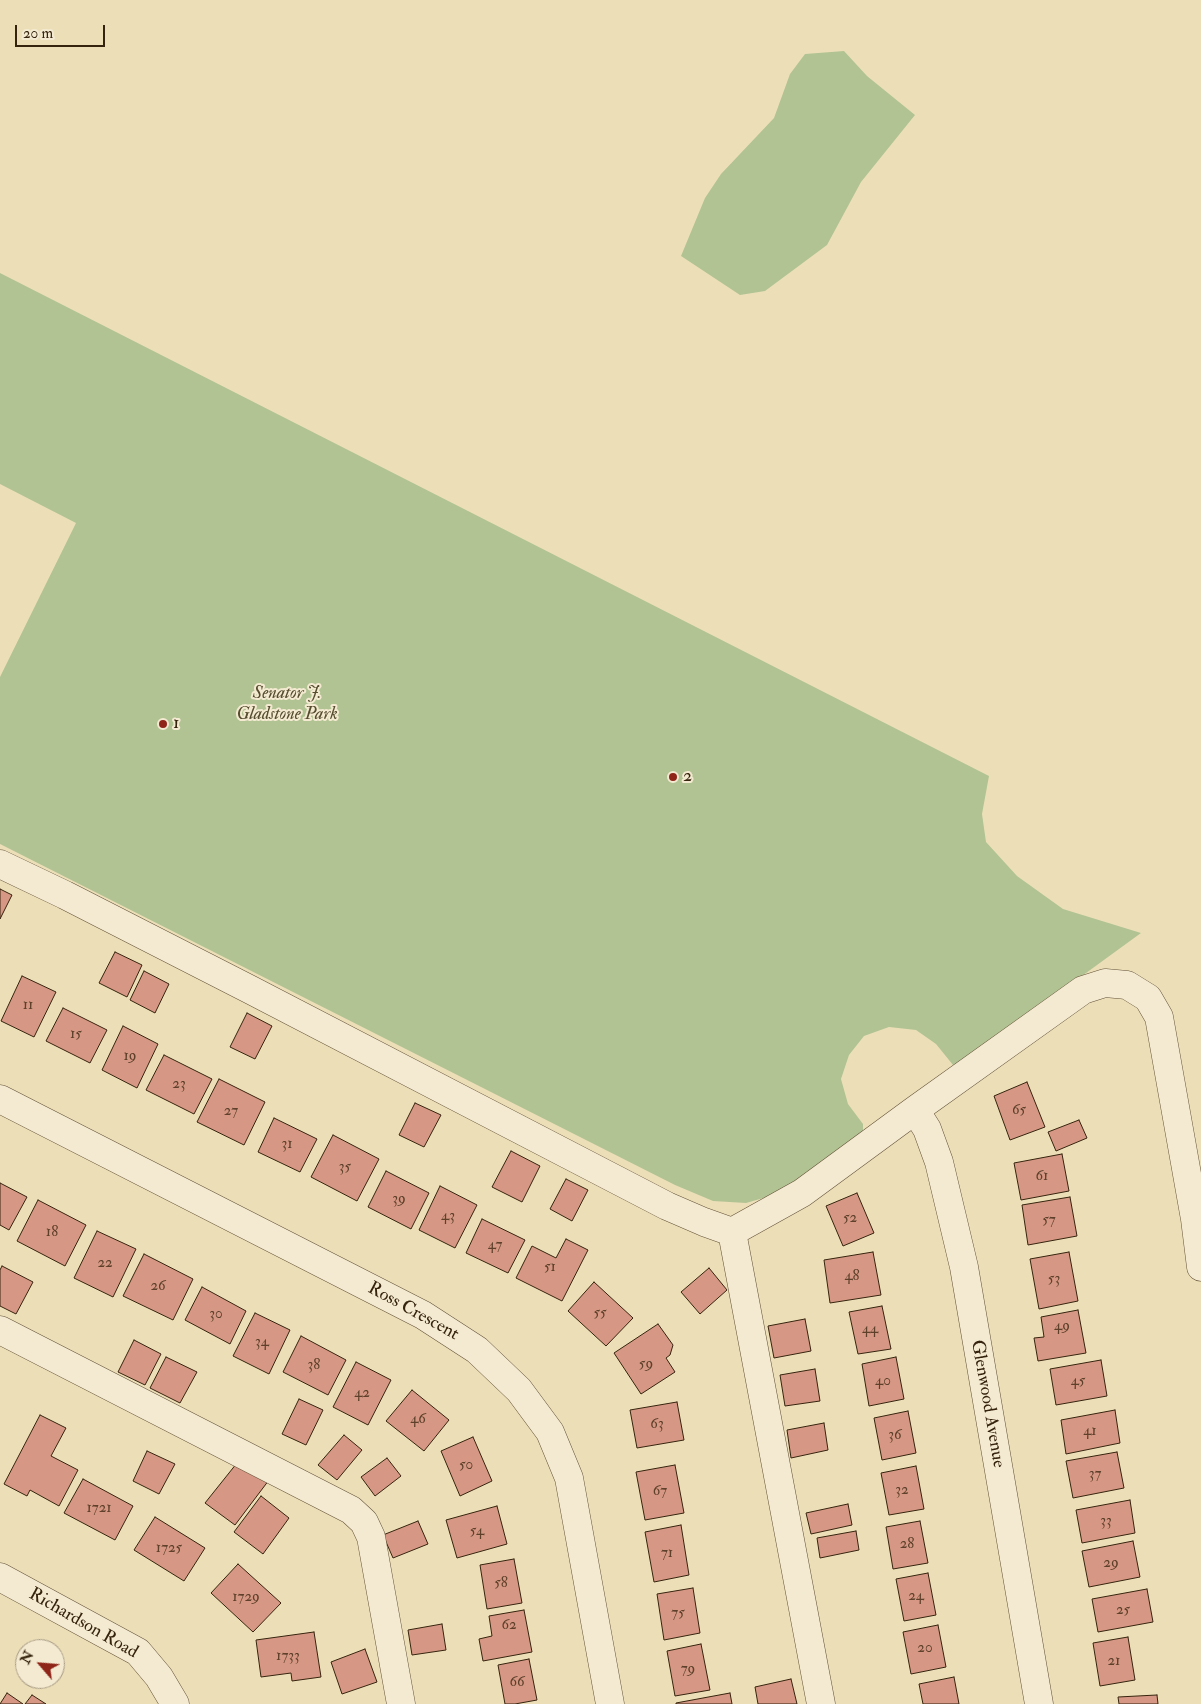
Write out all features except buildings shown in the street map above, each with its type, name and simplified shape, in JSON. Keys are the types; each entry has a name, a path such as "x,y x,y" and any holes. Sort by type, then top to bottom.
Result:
{"street":[{"path":"0,864 214,972 667,1206 732,1232 802,1193 1083,990 1105,983 1128,985 1148,998 1159,1017 1195,1219 1201,1267"},
{"name":"Ross Crescent","path":"0,1099 423,1315 477,1350 519,1390 550,1432 569,1478 610,1704"},
{"name":"Glenwood Avenue","path":"915,1110 927,1130 939,1162 964,1267 1039,1704"},
{"path":"732,1232 821,1704"},
{"path":"0,1330 351,1510 364,1522 371,1537 401,1704"},
{"name":"Richardson Road","path":"0,1577 138,1652 159,1677 175,1704"}],"green space":[{"path":"844,51 867,76 915,115 861,182 827,245 765,291 740,295 681,256 705,198 721,174 774,118 790,74 805,54"},
{"name":"Senator J. Gladstone Park","path":"0,273 989,776 982,814 986,842 1017,876 1063,909 1141,933 961,1064 953,1065 936,1044 916,1030 889,1027 864,1036 849,1055 841,1079 848,1104 863,1124 863,1131 807,1177 777,1194 746,1203 713,1201 675,1185 0,844 0,677 76,523 0,484"}],"place":[{"name":"1","path":"163,724"},
{"name":"2","path":"673,777"}]}
